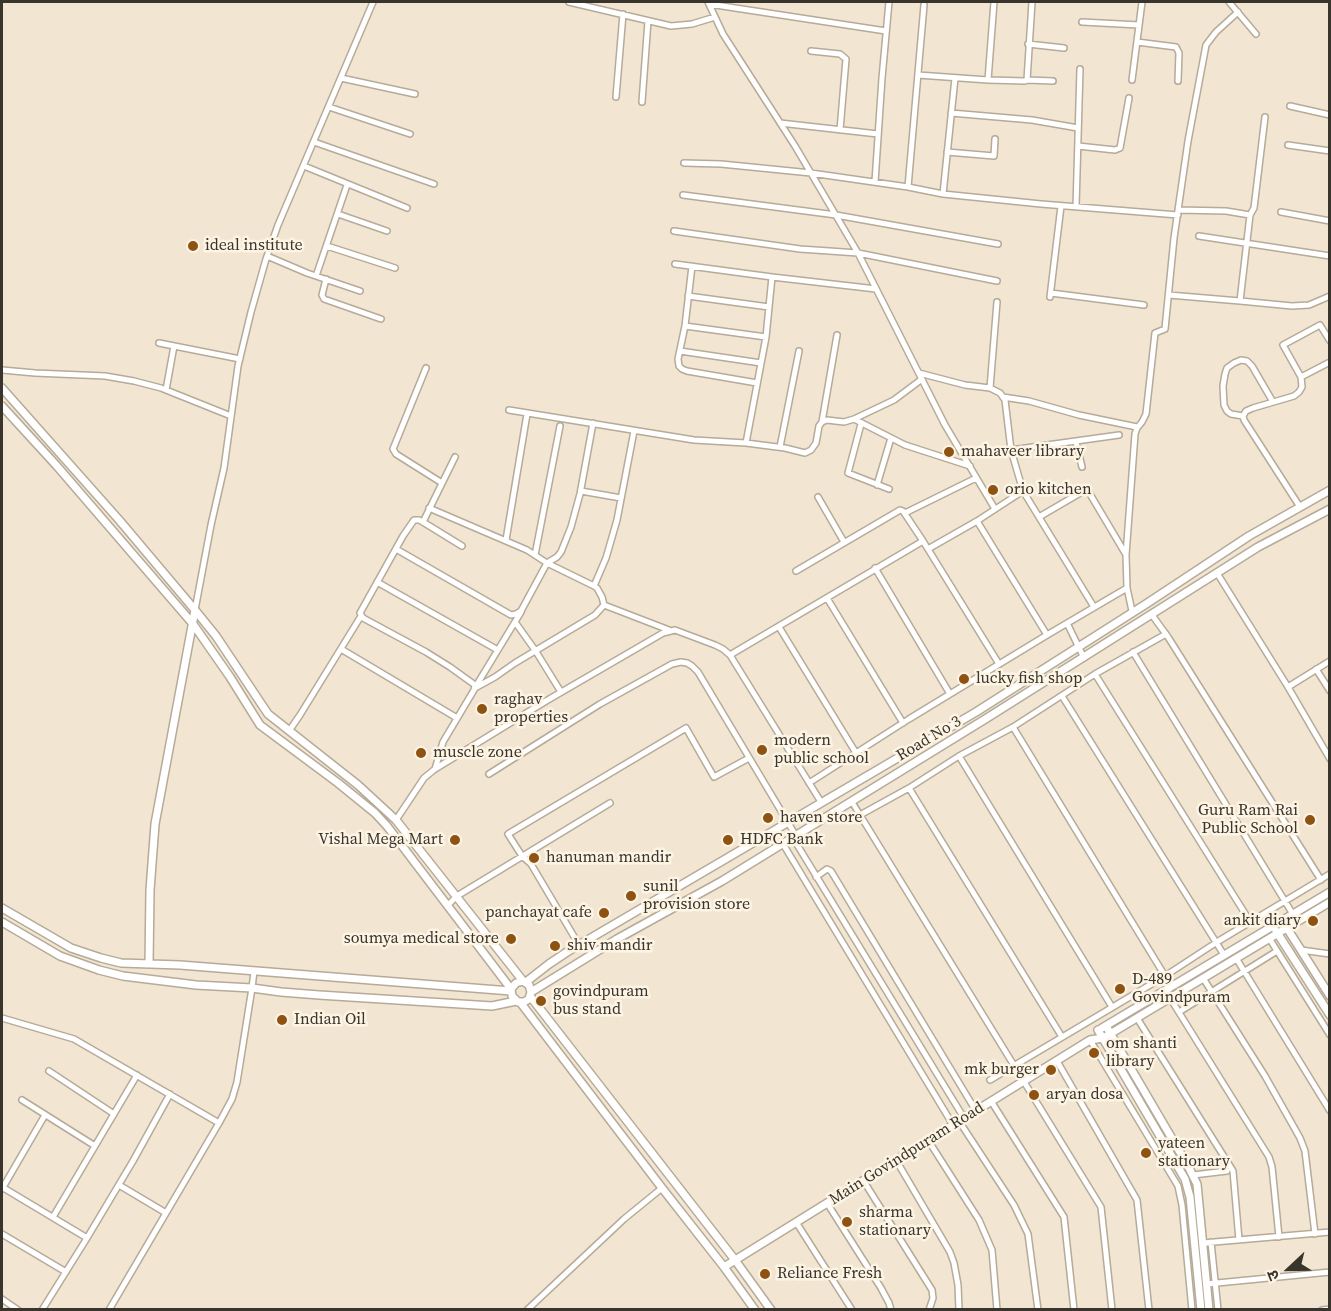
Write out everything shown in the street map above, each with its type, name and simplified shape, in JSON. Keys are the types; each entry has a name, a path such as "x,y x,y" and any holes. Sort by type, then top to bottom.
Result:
{"street":[{"path":"150,979 150,890 155,824 211,525 224,468 240,359 251,312 278,225 373,2"},
{"path":"569,2 671,26 692,24 715,17"},
{"path":"875,182 889,2"},
{"path":"988,80 994,2"},
{"path":"1027,80 1032,2"},
{"path":"1132,80 1142,2"},
{"path":"1229,2 1256,34"},
{"path":"709,3 886,31"},
{"path":"709,3 723,34 811,173 858,253 945,425 995,509"},
{"path":"908,187 924,5"},
{"path":"1132,611 1127,588 1126,555 1137,427 1146,414 1155,333 1165,328 1188,141 1206,45 1216,32 1238,12"},
{"path":"616,97 623,14"},
{"path":"642,102 648,21"},
{"path":"1082,22 1139,25"},
{"path":"1137,42 1176,47 1179,53 1178,81"},
{"path":"1028,44 1064,48"},
{"path":"811,51 840,54 846,59 840,130"},
{"path":"1076,207 1080,69"},
{"path":"918,75 1019,82 1053,81"},
{"path":"341,78 415,94"},
{"path":"943,194 955,78"},
{"path":"1078,146 1115,150 1120,148 1129,98"},
{"path":"1290,106 1329,115"},
{"path":"329,107 410,134"},
{"path":"951,113 1032,120 1078,128"},
{"path":"1240,301 1265,117"},
{"path":"780,123 878,134"},
{"path":"947,153 994,156 995,139"},
{"path":"314,142 434,184"},
{"path":"1288,145 1329,148"},
{"path":"684,163 721,164 811,173 943,194 1060,206 1178,213 1226,211 1250,215"},
{"path":"304,166 406,208"},
{"path":"316,276 347,185"},
{"path":"683,195 836,215 998,244"},
{"path":"1060,206 1051,295 1144,305"},
{"path":"1281,213 1329,221"},
{"path":"338,214 387,231"},
{"path":"674,231 800,249 858,253 997,281"},
{"path":"1199,236 1329,256"},
{"path":"327,246 395,268"},
{"path":"267,256 360,291"},
{"path":"675,264 876,289"},
{"path":"692,266 685,326 678,359 679,366 682,369 757,383"},
{"path":"746,443 766,337 772,277"},
{"path":"326,279 322,295 324,299 381,319"},
{"path":"1169,295 1292,306 1309,305 1329,296"},
{"path":"688,296 769,307"},
{"path":"990,388 997,302"},
{"path":"1243,416 1246,411 1294,396 1302,387 1301,377 1283,345 1320,325 1329,341"},
{"path":"685,326 766,337"},
{"path":"509,410 694,440 746,443 805,453 816,443 822,422 837,335"},
{"path":"159,343 240,359"},
{"path":"166,390 174,346"},
{"path":"680,351 761,363"},
{"path":"780,447 799,351"},
{"path":"1243,416 1231,414 1224,405 1225,374 1227,368 1234,363 1241,360 1247,361 1252,366 1273,402"},
{"path":"1301,377 1329,362"},
{"path":"426,368 393,449 396,454 442,483"},
{"path":"2,370 105,376 144,383 231,416"},
{"path":"919,373 965,385 990,388 1003,397 1137,427"},
{"path":"822,422 827,420 844,423 854,419 894,400 922,379"},
{"path":"2,388 195,610 216,636 268,714 371,796 396,820 530,987 531,994 771,1310"},
{"path":"1003,397 1011,450 1023,491 1094,607"},
{"path":"2,406 193,624 260,724 375,813 394,834 511,990 512,996 724,1267 755,1310"},
{"path":"506,540 527,414"},
{"path":"1243,416 1300,507"},
{"path":"854,419 905,445 970,466"},
{"path":"435,769 443,742 548,562 561,552 581,491 593,423"},
{"path":"861,424 848,473 889,489"},
{"path":"535,555 560,426"},
{"path":"594,586 606,558 617,520 634,431"},
{"path":"1011,450 1119,435"},
{"path":"877,485 891,438"},
{"path":"1076,442 1082,467"},
{"path":"423,522 455,457"},
{"path":"905,513 976,477"},
{"path":"1038,517 1087,489 1126,555"},
{"name":"Road No 3","path":"525,982 579,945 976,711 1249,536 1329,490"},
{"path":"581,491 621,498"},
{"path":"928,549 1023,491"},
{"path":"818,497 844,542"},
{"path":"429,508 506,540 594,586 602,597 603,605 595,615 475,688"},
{"name":"Road No 3","path":"531,994 617,939 722,881 852,802 1258,547 1329,509"},
{"path":"796,571 903,510 999,664"},
{"path":"289,731 361,616 361,610 411,522 416,520 423,522 462,546"},
{"path":"977,520 1047,635"},
{"path":"730,655 923,541"},
{"path":"396,549 511,615 521,611"},
{"path":"875,568 950,694"},
{"path":"1217,573 1288,687 1329,759"},
{"path":"377,582 496,649"},
{"path":"809,783 950,694 1127,588"},
{"path":"826,598 903,723"},
{"path":"1145,604 1321,880"},
{"path":"603,605 669,630 681,631 715,645 730,655 821,802"},
{"path":"361,616 450,667 471,681 475,688"},
{"path":"514,622 535,650 561,692"},
{"path":"1067,623 1084,658"},
{"path":"779,627 856,753"},
{"path":"396,820 424,778 435,769 561,692 669,630"},
{"path":"860,815 1013,727 1095,674 1166,634"},
{"path":"341,649 457,718"},
{"path":"1133,652 1295,918"},
{"path":"1288,687 1329,661"},
{"path":"489,774 600,704 672,664 681,662 692,666 698,672 788,822 816,877 924,1053 959,1121"},
{"path":"1316,669 1329,691"},
{"path":"1095,674 1251,923"},
{"path":"1062,696 1224,955"},
{"path":"1013,727 1166,976"},
{"path":"579,945 531,864 522,856 508,834 686,728 714,777 749,758"},
{"path":"959,756 1112,1007"},
{"path":"909,788 1062,1037"},
{"path":"844,789 1101,1207 1112,1310"},
{"path":"448,905 457,896 610,803"},
{"path":"783,844 914,1060 959,1121 1014,1205 1028,1234 1038,1310"},
{"path":"816,877 827,869 831,871 976,1111"},
{"path":"990,1080 1166,976 1329,874"},
{"name":"Main Govindpuram Road","path":"1090,1041 1098,1030 1224,955 1275,930 1287,928 1295,918 1329,892"},
{"name":"Main Govindpuram Road","path":"724,1267 1090,1041 1110,1034 1269,938 1282,921 1295,918 1329,902"},
{"path":"2,908 71,948 121,963 511,990"},
{"path":"1282,921 1329,996"},
{"path":"2,922 60,956 123,976 291,993 492,1006 526,1000 531,994"},
{"path":"1275,930 1329,1015"},
{"path":"1269,938 1329,1035"},
{"path":"1301,950 1329,954"},
{"path":"1179,1012 1277,951"},
{"path":"1236,958 1329,1111"},
{"path":"109,1310 232,1099 237,1082 254,971"},
{"path":"1203,978 1265,1076 1302,1143 1305,1151 1315,1234"},
{"path":"511,990 516,982 525,982"},
{"path":"895,1005 907,997"},
{"path":"1170,998 1269,1157 1279,1237"},
{"path":"2,1018 74,1039 219,1123"},
{"path":"1137,1018 1233,1171 1239,1240"},
{"path":"1106,1026 1197,1184 1211,1283 1218,1310"},
{"path":"1098,1030 1185,1179 1188,1188 1201,1310"},
{"path":"1090,1041 1178,1186 1182,1205 1192,1310"},
{"path":"914,1060 924,1053"},
{"path":"1057,1061 1139,1205 1149,1310"},
{"path":"49,1071 114,1114"},
{"path":"53,1217 137,1075"},
{"path":"42,1310 119,1185 170,1094"},
{"path":"22,1100 95,1146"},
{"path":"991,1101 1064,1217 1074,1310"},
{"path":"45,1115 2,1188 87,1238"},
{"path":"928,1140 979,1220 992,1250 998,1310"},
{"path":"896,1160 950,1252 958,1285 959,1310"},
{"path":"1193,1175 1227,1171"},
{"path":"863,1180 932,1290 933,1298 929,1310"},
{"path":"119,1185 166,1213"},
{"path":"527,1310 624,1219 662,1188"},
{"path":"827,1203 881,1288 891,1310"},
{"path":"796,1222 852,1310"},
{"path":"1207,1243 1329,1232"},
{"path":"2,1234 66,1272"},
{"path":"1211,1283 1329,1272"},
{"path":"1209,1310 1211,1283"},
{"path":"2,1299 18,1310"},
{"path":"1322,1310 1329,1309"}],"place":[{"name":"ideal institute","path":"193,246"},
{"name":"mahaveer library","path":"949,452"},
{"name":"orio kitchen","path":"993,490"},
{"name":"lucky fish shop","path":"964,679"},
{"name":"raghav properties","path":"482,709"},
{"name":"modern public school","path":"762,750"},
{"name":"muscle zone","path":"421,753"},
{"name":"haven store","path":"768,818"},
{"name":"Guru Ram Rai Public School","path":"1310,820"},
{"name":"Vishal Mega Mart","path":"455,840"},
{"name":"HDFC Bank","path":"728,840"},
{"name":"hanuman mandir","path":"534,858"},
{"name":"sunil provision store","path":"631,896"},
{"name":"panchayat cafe","path":"604,913"},
{"name":"ankit diary","path":"1313,921"},
{"name":"soumya medical store","path":"511,939"},
{"name":"shiv mandir","path":"555,946"},
{"name":"D-489 Govindpuram","path":"1120,989"},
{"name":"govindpuram bus stand","path":"541,1001"},
{"name":"Indian Oil","path":"282,1020"},
{"name":"om shanti library","path":"1094,1053"},
{"name":"mk burger","path":"1051,1070"},
{"name":"aryan dosa","path":"1034,1095"},
{"name":"yateen stationary","path":"1146,1153"},
{"name":"sharma stationary","path":"847,1222"},
{"name":"Reliance Fresh","path":"765,1274"}]}
